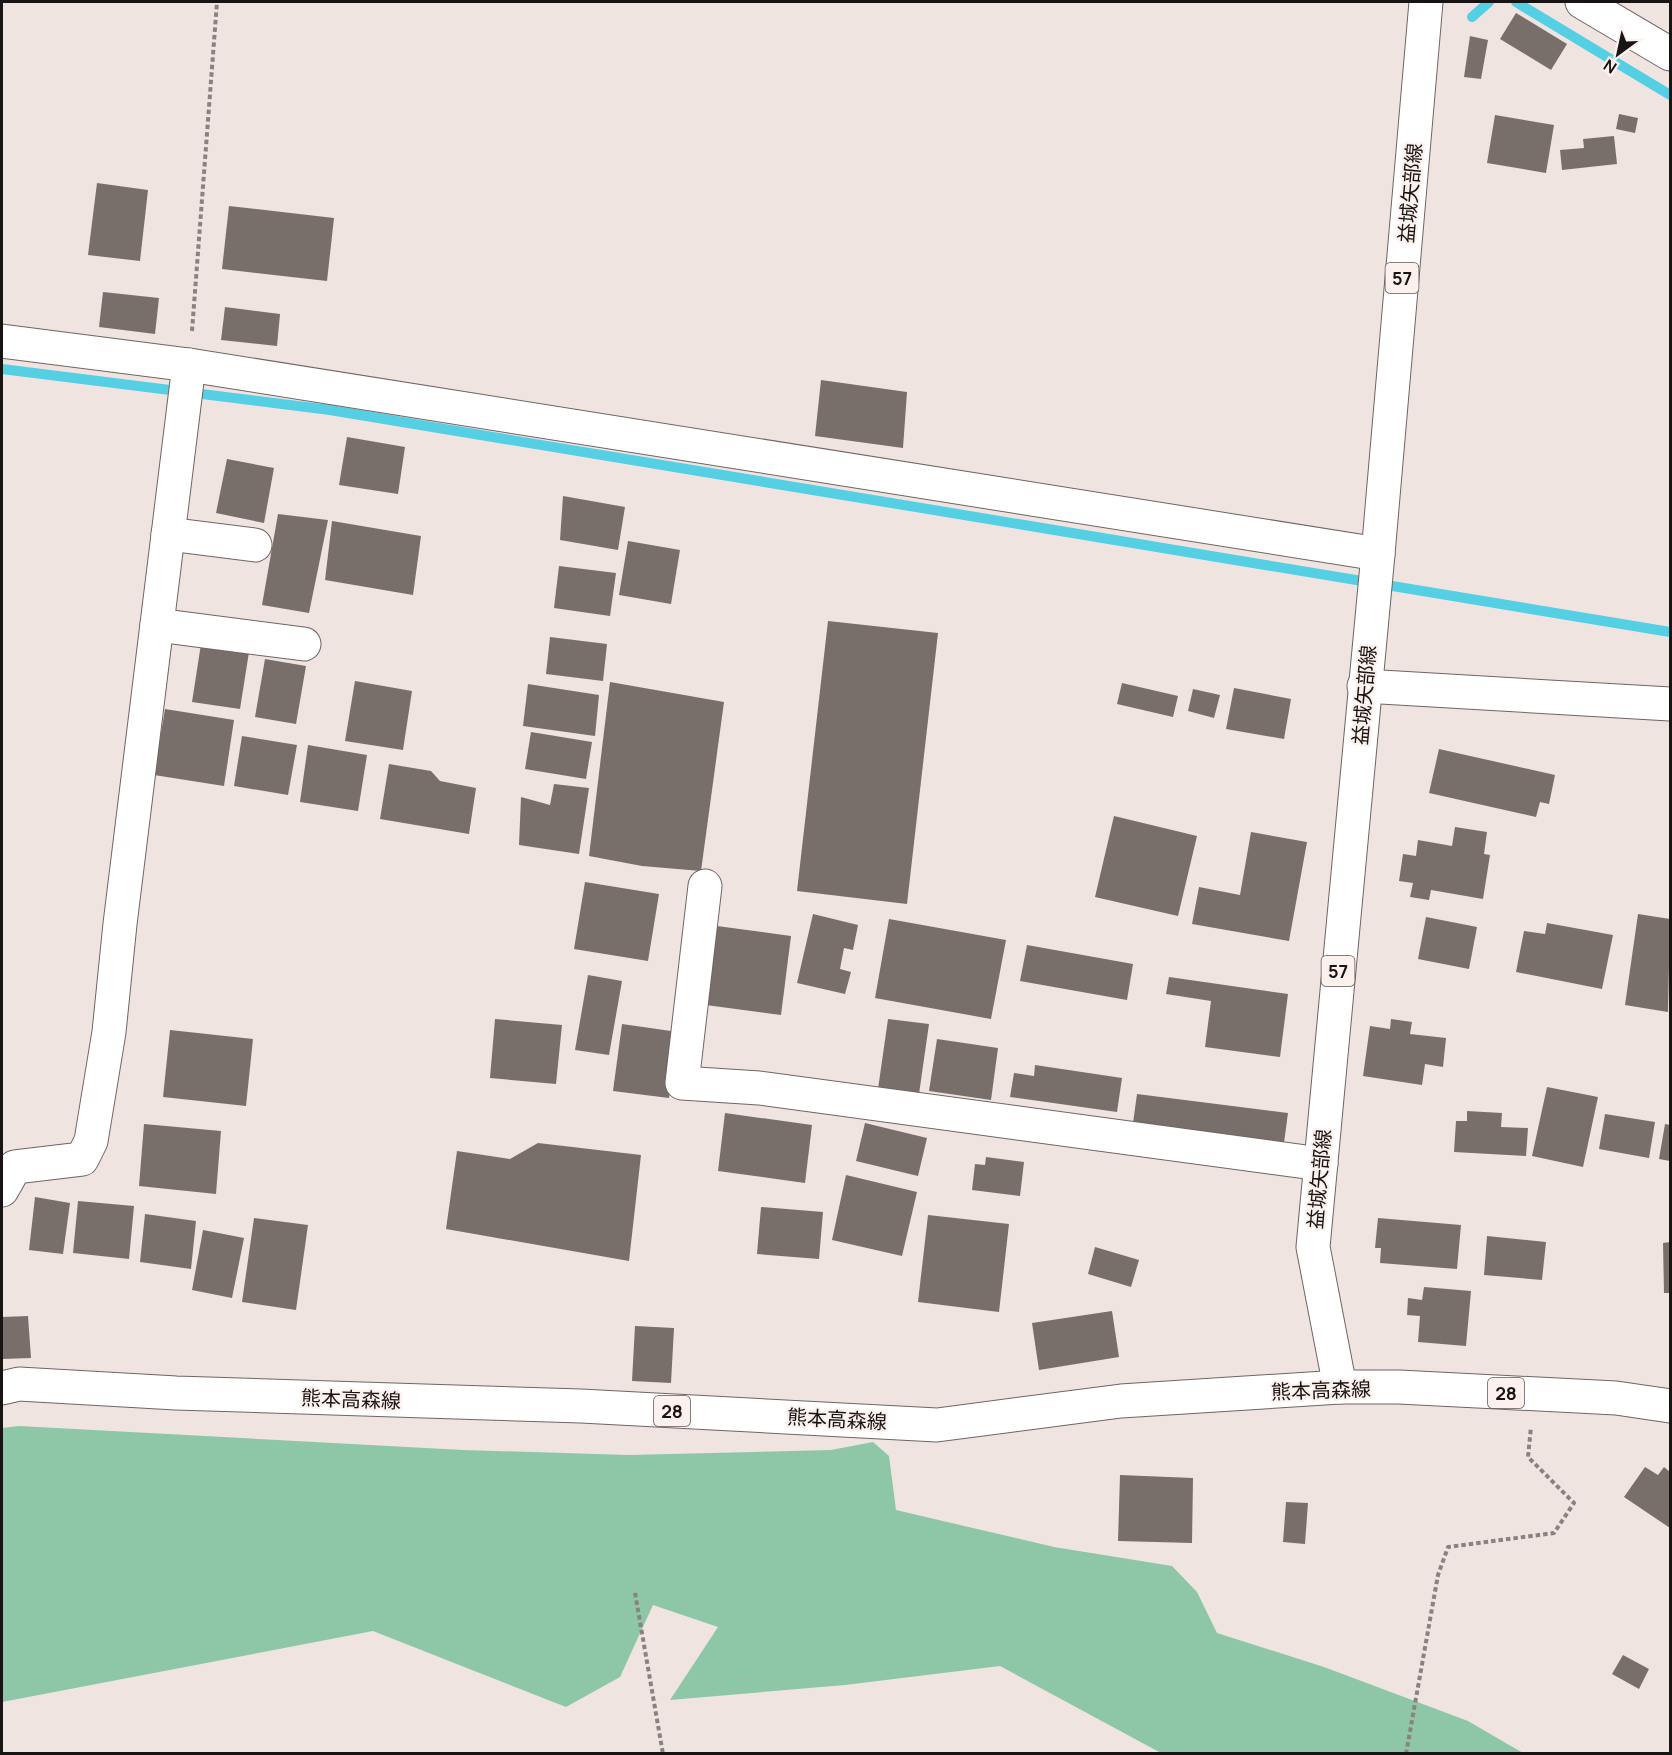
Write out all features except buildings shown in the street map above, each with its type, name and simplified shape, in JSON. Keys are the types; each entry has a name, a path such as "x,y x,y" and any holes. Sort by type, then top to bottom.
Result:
{"street":[{"name":"益城矢部線","path":"1340,1387 1313,1247 1378,554 1426,2"},
{"path":"1582,2 1671,54"},
{"path":"2,341 189,365 1378,554"},
{"path":"2,1190 15,1167 82,1159 91,1141 109,1032 189,365"},
{"path":"168,534 255,545"},
{"path":"157,625 304,644"},
{"path":"1364,686 1671,704"},
{"path":"705,886 682,1083 759,1088 1321,1164"},
{"name":"熊本高森線","path":"2,1388 20,1384 176,1393 581,1406 937,1425 1121,1401 1340,1387 1399,1387 1616,1398 1671,1406"}],"path":[{"path":"189,365 217,2"},
{"path":"1406,1754 1438,1575 1448,1547 1554,1533 1574,1503 1528,1458 1532,1423"},
{"path":"635,1593 663,1754"}],"green space":[{"path":"19,1426 463,1450 628,1455 831,1450 873,1442 889,1456 896,1510 1054,1547 1172,1566 1197,1592 1217,1633 1324,1667 1468,1721 1523,1753 1161,1753 1000,1666 845,1685 670,1700 718,1627 653,1605 620,1677 566,1707 373,1631 2,1702 2,1428"}],"waterway":[{"path":"1472,17 1489,2"},
{"path":"1516,2 1670,95"},
{"path":"2,369 330,410 1670,632"}]}
